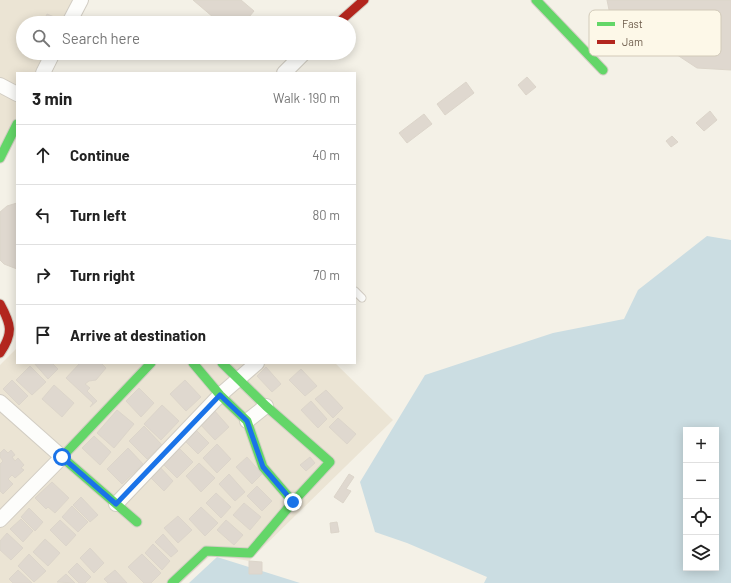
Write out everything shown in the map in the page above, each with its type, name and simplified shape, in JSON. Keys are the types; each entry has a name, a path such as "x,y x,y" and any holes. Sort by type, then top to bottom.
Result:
{"street":[{"path":"73,16 81,0"},
{"path":"346,16 364,0"},
{"path":"536,0 589,55"},
{"path":"590,56 603,70"},
{"path":"44,72 50,60"},
{"path":"285,72 297,60"},
{"path":"0,85 16,93"},
{"path":"0,158 16,126"},
{"path":"0,304 10,325 13,337 0,353"},
{"path":"0,520 150,364"},
{"path":"194,364 220,395 247,421 263,467 293,502"},
{"path":"172,583 206,551 250,553 293,502 330,462 266,406 223,364"},
{"path":"116,504 220,395 256,364"},
{"path":"0,402 137,522"},
{"path":"247,421 266,406"}],"lane":[{"path":"356,292 362,298"}],"shaded area":[{"path":"0,0 82,0 75,16 16,16 16,60 50,60 43,72 16,72 16,118 0,147"},
{"path":"707,236 731,240 731,583 484,583 487,577 407,543 375,532 360,482 425,375 553,333 624,319 638,290"},
{"path":"16,349 16,364 336,364 393,420 249,561 212,554 181,583 0,583 0,365"},
{"path":"217,557 300,583 189,583"}],"building":[{"path":"193,0 241,0 254,11 250,16 212,16"},
{"path":"607,0 731,0 731,70 697,68 679,56 721,56 721,10 609,10"},
{"path":"527,77 536,87 526,95 518,85"},
{"path":"466,82 474,93 445,115 437,104"},
{"path":"710,111 717,120 704,131 696,123"},
{"path":"424,114 432,124 407,143 399,133"},
{"path":"672,136 678,142 671,147 666,141"},
{"path":"16,203 16,269 4,264 0,260 0,212 7,206"},
{"path":"35,364 53,364 58,369 48,379"},
{"path":"79,364 102,364 106,368 96,380 89,381 85,384 90,388 87,391 97,401 90,407 93,403 66,378"},
{"path":"30,366 46,382 32,395 16,380"},
{"path":"266,367 281,384 272,392 257,376"},
{"path":"301,369 317,386 305,396 289,380"},
{"path":"12,380 28,396 19,405 3,389"},
{"path":"185,380 201,397 186,411 170,394"},
{"path":"54,385 74,403 62,417 42,399"},
{"path":"139,388 154,403 141,417 126,401"},
{"path":"326,390 343,408 333,418 315,399"},
{"path":"311,401 327,419 318,428 301,410"},
{"path":"162,405 179,421 161,440 144,424"},
{"path":"213,409 229,427 215,440 199,423"},
{"path":"117,410 134,424 114,448 97,433"},
{"path":"338,418 356,434 347,444 329,427"},
{"path":"144,426 162,445 147,459 129,441"},
{"path":"194,428 209,443 198,454 183,439"},
{"path":"94,436 111,452 100,465 82,448"},
{"path":"217,444 231,459 217,473 203,458"},
{"path":"177,446 193,462 177,478 161,462"},
{"path":"128,448 143,464 122,484 107,469"},
{"path":"4,449 8,453 11,450 15,455 12,457 15,461 18,458 24,465 21,468 24,470 15,478 12,475 8,479 13,484 3,494 0,491 0,464 3,461 0,457 0,453"},
{"path":"247,457 262,474 252,484 236,467"},
{"path":"310,457 315,463 306,471 300,465"},
{"path":"199,463 215,478 201,492 186,476"},
{"path":"157,464 173,481 164,491 147,474"},
{"path":"229,474 245,492 235,501 219,484"},
{"path":"349,474 354,477 346,489 351,491 343,503 334,497"},
{"path":"52,482 69,498 55,513 48,507 46,509 35,498"},
{"path":"257,486 272,501 262,511 247,496"},
{"path":"216,493 231,507 221,518 206,503"},
{"path":"81,497 98,515 90,522 73,505"},
{"path":"244,503 261,517 250,530 233,515"},
{"path":"72,506 88,522 78,532 62,517"},
{"path":"201,507 218,523 205,536 189,519"},
{"path":"29,508 43,522 35,531 21,517"},
{"path":"178,516 192,530 178,543 164,528"},
{"path":"21,519 33,531 23,542 10,529"},
{"path":"60,520 76,535 66,546 50,530"},
{"path":"226,520 243,535 234,545 217,530"},
{"path":"337,522 339,532 331,533 330,523"},
{"path":"7,533 23,548 11,560 0,550 0,541"},
{"path":"163,534 178,551 171,557 155,542"},
{"path":"45,539 60,553 48,566 33,552"},
{"path":"153,544 170,561 162,570 145,553"},
{"path":"90,548 104,563 94,573 80,558"},
{"path":"29,554 46,571 34,582 18,566"},
{"path":"142,554 161,573 151,583 144,583 128,567"},
{"path":"249,561 262,562 262,574 249,574"},
{"path":"77,563 91,577 85,583 79,583 68,572"},
{"path":"18,570 32,583 13,583 9,579"},
{"path":"115,570 127,583 108,583 104,579"},
{"path":"66,574 75,583 57,582"}],"traffic: fast":[{"path":"536,0 589,55"},
{"path":"590,56 603,70"},
{"path":"0,158 16,126"},
{"path":"137,522 62,457 150,364"},
{"path":"194,364 220,395 247,421 263,467 293,502 330,462 266,406 223,364"},
{"path":"172,583 206,551 250,553 293,502"}],"traffic: jam":[{"path":"346,16 364,0"},
{"path":"0,304 9,323 9,334 0,353"}],"route":[{"path":"62,457 116,504 220,395 247,421 263,467 293,502"}]}
